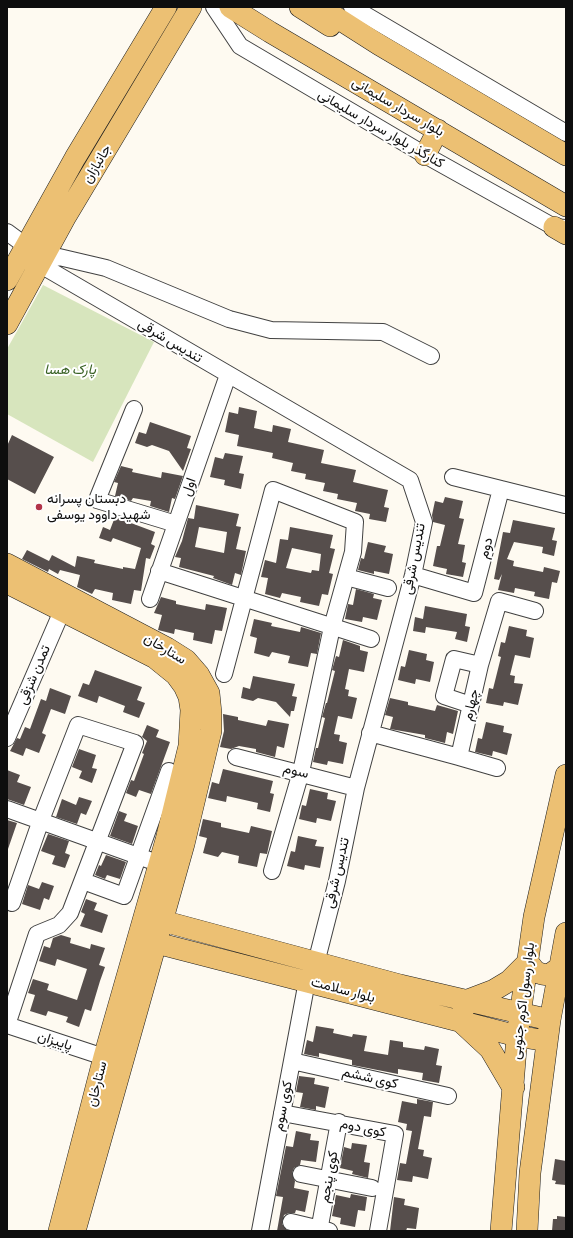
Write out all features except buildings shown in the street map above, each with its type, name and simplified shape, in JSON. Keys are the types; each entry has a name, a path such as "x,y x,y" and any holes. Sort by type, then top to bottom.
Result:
{"main road":[{"name":"جانبازان","path":"7,280 75,158 166,7"},
{"name":"بلوار سردار سلیمانی","path":"230,7 566,206"},
{"path":"260,7 260,16 270,32"},
{"path":"300,7 333,28 356,30"},
{"path":"320,7 356,30 461,82 566,155"},
{"name":"جانبازان","path":"7,324 39,264 186,10"},
{"path":"425,155 438,130"},
{"name":"ستارخان","path":"7,564 186,660 199,675 209,694 211,731 184,844 153,919"},
{"name":"ستارخان","path":"7,582 155,658 176,675 190,697 191,710 189,746 159,864 153,919"},
{"name":"بلوار رسول اکرم جنوبی","path":"501,1231 520,1014 534,917 566,775"},
{"path":"147,940 153,919"},
{"name":"بلوار سلامت","path":"153,919 461,1022 517,1036 547,1041"},
{"name":"بلوار رسول اکرم جنوبی","path":"528,1231 530,1173 550,1020 566,933"},
{"name":"ستارخان","path":"59,1231 104,1057 147,940"},
{"name":"ستارخان","path":"75,1231 147,940"},
{"name":"بلوار سلامت","path":"147,940 465,1001 550,1020"},
{"path":"541,1091 534,1082 528,1080 522,1080 513,1088 490,1049 461,1022 465,1001 494,990 509,981 528,962 536,972 542,974 550,975 560,968"}],"street":[{"name":"کنارگذر بلوار سردار سلیمانی","path":"214,7 240,46 425,155 562,230"},
{"path":"352,7 461,82 566,133"},
{"path":"7,232 26,246"},
{"path":"39,264 59,257 106,268 229,319 271,330 384,332 431,356"},
{"name":"تندیس شرقی","path":"39,264 410,480 424,522 413,576 356,788 337,880 311,972"},
{"name":"اول","path":"150,599 228,375"},
{"path":"134,409 97,500 176,524"},
{"path":"454,477 565,505"},
{"name":"دوم","path":"474,593 501,489"},
{"path":"224,674 273,490 355,522 353,552 332,627 301,772 272,871"},
{"path":"159,571 371,639"},
{"path":"413,576 535,611"},
{"path":"346,577 388,588"},
{"name":"چهارم","path":"459,757 480,665 499,601"},
{"name":"تمدن شزقی","path":"7,738 62,611"},
{"path":"471,705 444,696 454,659 480,665"},
{"path":"7,1025 37,934 59,925 70,913 135,744 134,742 78,725 41,820 12,903"},
{"path":"370,733 497,768"},
{"name":"سوم","path":"236,757 301,772 356,788"},
{"path":"83,880 124,896 169,771"},
{"path":"7,809 41,820 159,864"},
{"name":"کوی سوم","path":"260,1231 292,1061 311,972"},
{"name":"پاییزان","path":"7,1025 104,1057"},
{"name":"کوی ششم","path":"292,1061 448,1096"},
{"name":"کوی دوم","path":"282,1113 339,1122 395,1134 378,1231"},
{"name":"کوی پنجم","path":"322,1230 339,1122"},
{"path":"301,1174 372,1188"},
{"path":"290,1222 322,1230"}],"green space":[{"name":"پارک هسا","path":"43,285 154,342 93,462 7,414 7,349"}],"place":[{"name":"دبستان پسرانه شهید داوود یوسفی","path":"39,507"}]}
